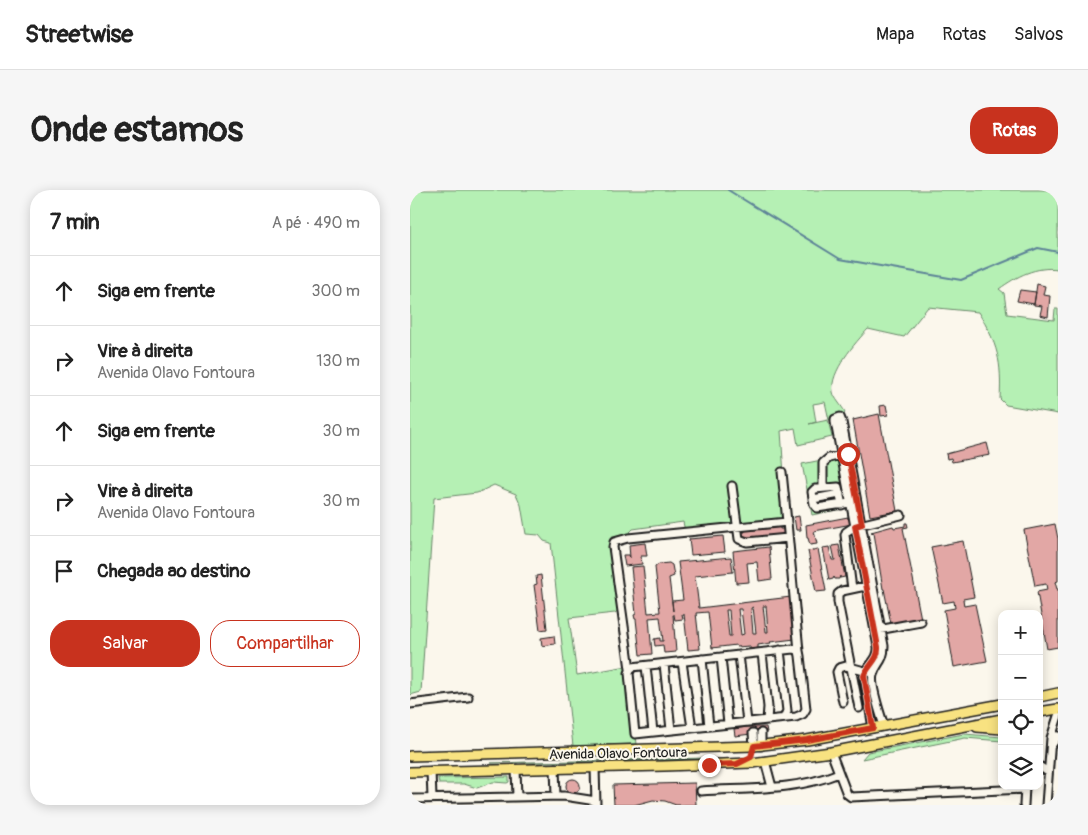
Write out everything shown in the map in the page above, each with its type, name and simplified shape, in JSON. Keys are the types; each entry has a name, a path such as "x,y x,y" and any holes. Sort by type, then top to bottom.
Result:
{"main road":[{"path":"1043,696 1058,693"},
{"name":"Avenida Olavo Fontoura","path":"410,758 440,758 469,754 758,746 807,740 998,705"},
{"path":"981,708 983,722"},
{"path":"1043,711 1058,709"},
{"name":"Avenida Olavo Fontoura","path":"410,772 737,764 831,752 998,720"},
{"path":"961,726 998,729"},
{"path":"737,764 751,757 758,746"},
{"path":"469,754 470,771"}],"street":[{"path":"823,488 824,462 829,458 845,454"},
{"path":"845,454 850,504 858,525"},
{"path":"845,454 878,629 877,658 869,673 864,676 873,728"},
{"path":"635,734 728,724 757,726 803,714 806,709 798,650 782,472"},
{"path":"732,486 736,527 739,539 742,542 788,538"},
{"path":"842,505 836,486 813,490 814,504 817,508 842,505 850,504"},
{"path":"813,498 840,494"},
{"path":"852,589 845,535 848,530 858,525 901,515"},
{"path":"636,749 630,669 613,547 614,542 628,538 787,522"},
{"path":"858,708 838,594 842,591 870,585"},
{"path":"878,629 921,622"},
{"path":"780,650 787,711 784,718"},
{"path":"630,669 632,667 762,652 798,650"},
{"path":"757,726 768,707 762,652"},
{"path":"739,655 757,726 758,746"},
{"path":"721,657 728,724"},
{"path":"702,659 709,726"},
{"path":"682,662 692,728"},
{"path":"664,664 672,730"},
{"path":"646,666 653,732"},
{"path":"843,702 837,672 839,668 843,666 852,667 869,673 884,726"},
{"path":"410,704 468,697"},
{"path":"1046,805 1050,749 1058,716"},
{"path":"1050,749 1058,736"},
{"path":"831,752 846,794 851,798 998,790"},
{"path":"765,761 772,787"},
{"path":"410,799 556,796 596,803 595,767"},
{"path":"1043,767 1048,772"},
{"path":"555,768 556,796"},
{"path":"516,769 517,797"},
{"path":"431,771 432,798"},
{"path":"701,790 772,787 813,782 839,773"},
{"path":"1024,805 1025,790"}],"green space":[{"path":"410,190 1058,190 1058,269 1042,269 1027,273 999,289 1004,293 1007,314 1054,320 1055,309 1058,309 1058,414 1006,405 1000,399 1000,374 997,354 990,334 978,312 928,307 904,337 868,329 844,358 835,376 833,392 845,412 843,416 829,420 825,402 813,404 816,422 809,424 828,420 832,437 798,445 795,428 781,431 787,519 685,531 683,522 633,529 617,545 613,556 612,566 619,610 615,613 569,618 577,675 627,666 637,744 573,746 551,543 544,541 539,535 526,534 521,505 516,494 494,485 477,493 434,498 421,692 410,695"},
{"path":"841,456 846,508 812,515 802,464"},
{"path":"964,734 998,737 998,741 965,738 862,759 868,752"},
{"path":"707,758 708,759 491,763"},
{"path":"509,777 509,782 507,783 493,782 477,788 464,784 439,784 438,778"}],"building":[{"path":"1037,284 1045,286 1043,295 1050,296 1048,317 1040,315 1042,306 1034,305"},
{"path":"1020,290 1036,292 1034,304 1017,301"},
{"path":"886,405 888,415 881,416 880,406"},
{"path":"879,414 897,511 870,516 853,420"},
{"path":"987,443 990,455 952,462 951,458 947,459 946,454"},
{"path":"799,516 801,530 796,530 794,517"},
{"path":"848,517 848,519 851,518 852,524 814,531 817,544 810,545 807,538 806,525"},
{"path":"905,523 907,523 908,527 903,528 921,619 923,620 891,624 874,533 871,532 893,526 894,528 905,526"},
{"path":"1055,524 1058,539 1058,581 1055,582 1058,589 1058,647 1047,649 1043,626 1043,610 1040,610 1037,592 1047,590 1046,584 1035,586 1024,530"},
{"path":"780,525 780,529 786,529 786,535 742,539 742,532 745,532 744,529"},
{"path":"723,536 725,552 691,555 689,539"},
{"path":"963,541 974,597 963,599 964,606 975,604 987,661 954,667 944,610 955,608 954,601 943,603 931,547"},
{"path":"645,543 647,556 641,556 642,564 625,566 623,555 629,555 630,558 629,545"},
{"path":"839,545 845,577 840,578 840,576 839,579 835,579 834,577 829,580 823,548 829,547 832,560 835,560 832,546"},
{"path":"769,547 772,579 759,581 757,562 747,563 749,582 736,583 733,551"},
{"path":"818,549 826,591 816,592 808,551"},
{"path":"731,557 733,572 695,576 699,608 791,597 795,639 770,642 758,645 758,649 750,650 750,646 737,647 736,645 712,648 708,612 696,613 700,649 688,650 684,614 682,614 683,619 675,620 673,615 676,652 664,653 663,645 655,646 654,639 660,638 660,641 663,641 660,617 649,618 652,654 640,655 634,615 636,614 631,567 643,566 648,613 660,612 655,567 659,564 669,563 672,565 674,576 669,578 673,611 672,601 683,600 678,562","holes":["763,606 766,606 768,632 766,632","753,607 756,633 753,633 751,608","738,609 741,609 744,634 741,635","726,610 729,610 731,636 729,636"]},
{"path":"541,575 547,629 540,630 534,585 537,584 536,576"},
{"path":"554,636 555,644 542,646 541,638"},
{"path":"766,727 767,732 735,736 734,729"},
{"path":"570,779 576,779 580,786 576,793 570,793 566,789 566,783"},
{"path":"695,783 696,805 676,805 665,801 653,800 634,805 614,805 613,785"}],"waterway":[{"path":"728,190 840,259 961,280 1038,248 1058,252"}],"route":[{"path":"709,765 737,764 751,757 754,746 807,740 873,728 864,676 877,658 878,647 855,526 862,524 848,454"}]}
